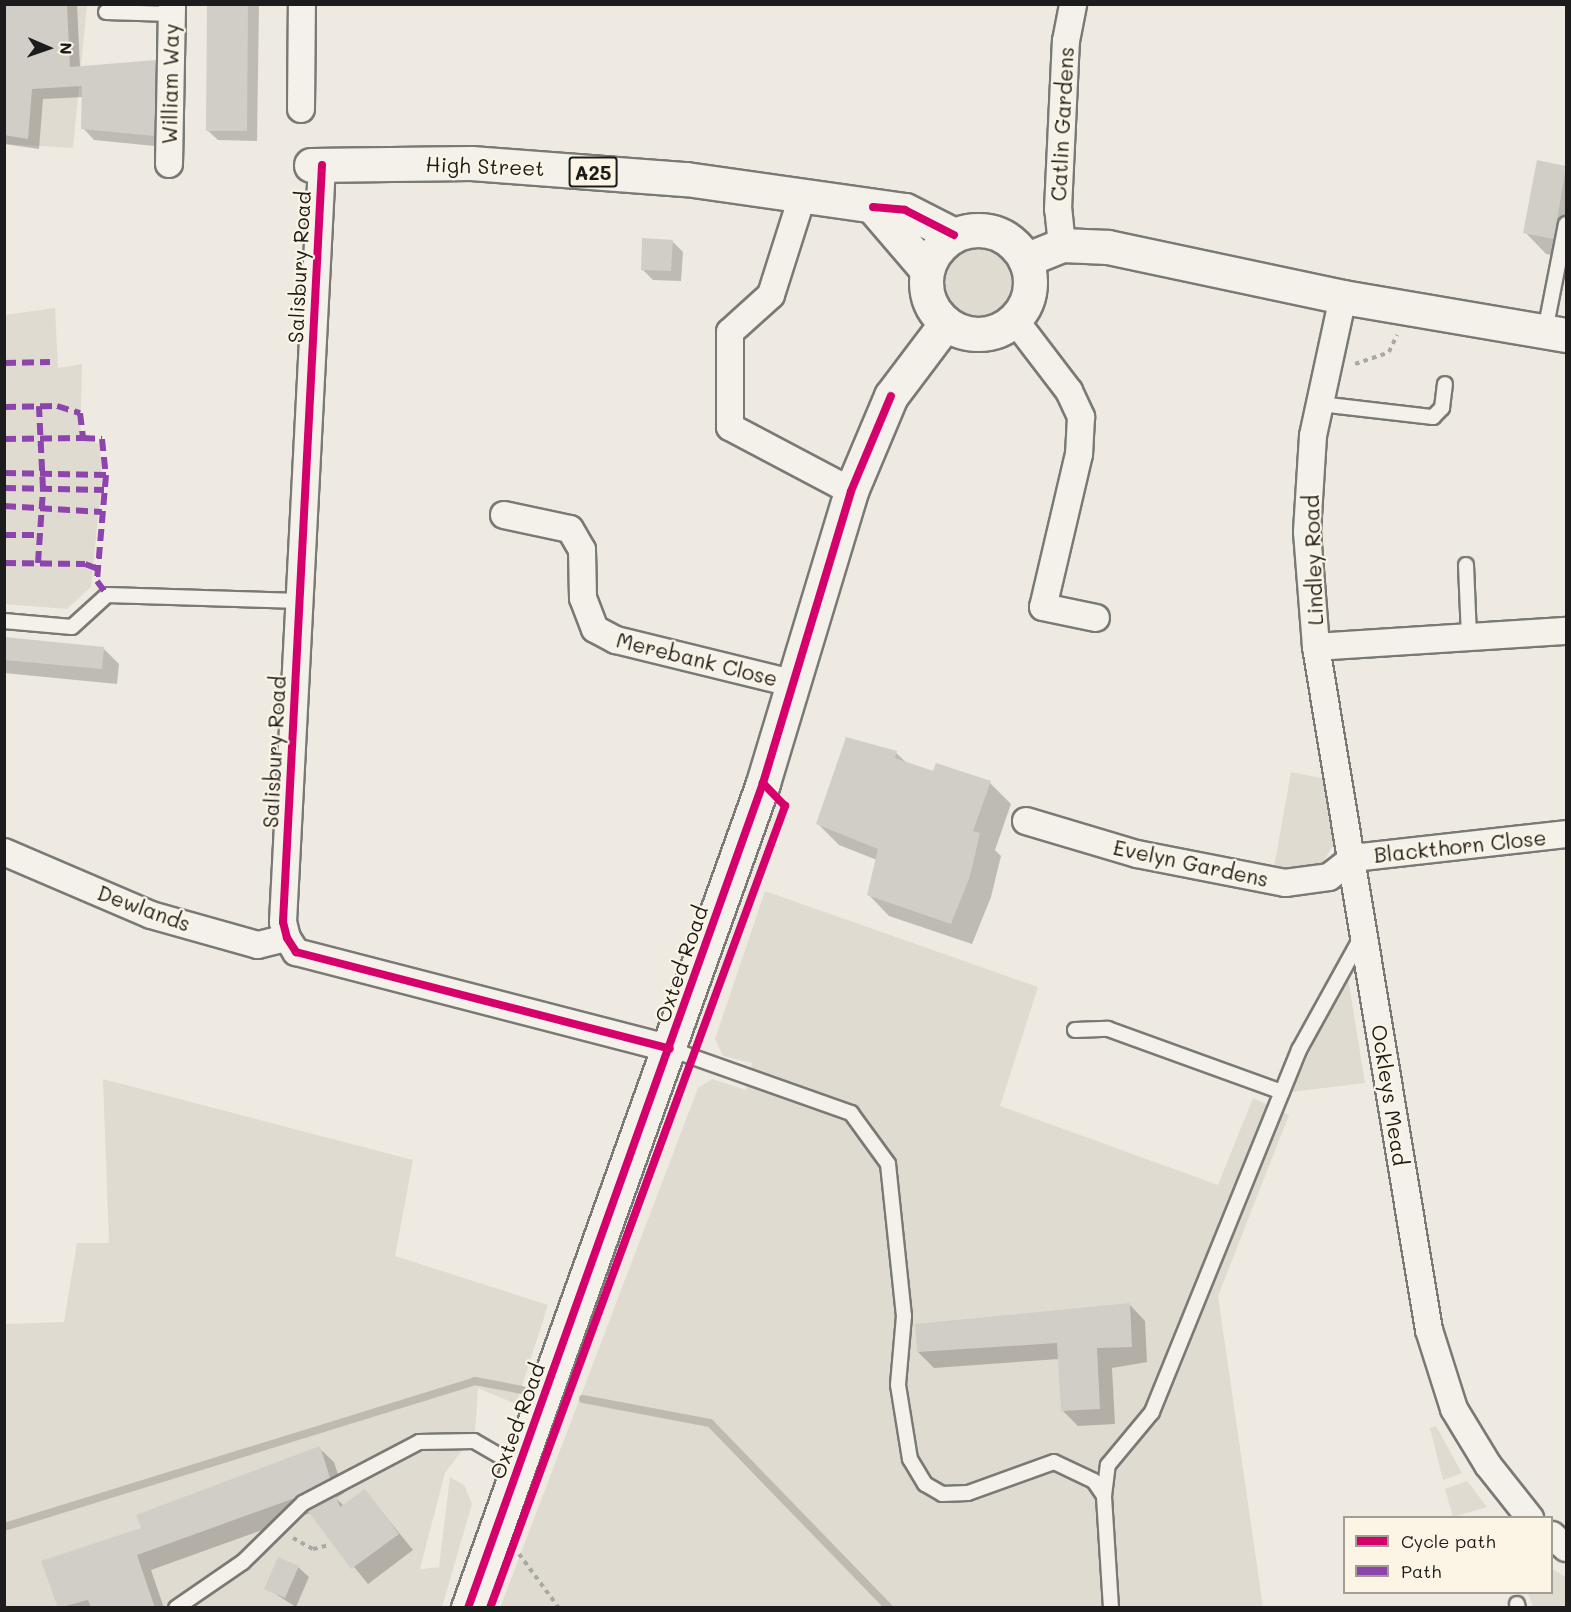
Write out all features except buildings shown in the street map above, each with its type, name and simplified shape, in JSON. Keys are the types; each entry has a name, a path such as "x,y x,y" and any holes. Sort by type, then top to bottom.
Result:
{"main road":[{"name":"High Street","path":"317,165 471,163 803,194 873,207 905,210 954,235"},
{"path":"873,207 927,270"},
{"path":"990,231 1009,240 1025,260 1029,289 1014,319 978,334 946,323 927,294 927,270 932,256 954,235 990,231"},
{"path":"1025,260 1062,245 1168,256 1342,297 1556,333"},
{"name":"Oxted Road","path":"468,1608 670,1049 795,684 850,491 891,396 946,323"}],"street":[{"path":"301,109 302,4"},
{"name":"Catlin Gardens","path":"1062,245 1058,209 1066,41 1073,4"},
{"name":"William Way","path":"169,164 172,9"},
{"name":"Salisbury Road","path":"287,938 283,922 300,601 317,165"},
{"path":"803,194 771,295 730,332 729,427 850,491"},
{"name":"Lindley Road","path":"1342,297 1320,404 1307,532 1316,647 1566,631"},
{"path":"1014,319 1069,391 1081,417 1079,454 1043,607 1096,618"},
{"name":"Merebank Close","path":"504,515 570,529 582,550 585,607 595,629 616,640 795,684"},
{"name":"Ockleys Mead","path":"1316,647 1353,858 1363,935 1429,1330 1454,1409 1488,1465 1528,1516"},
{"name":"Evelyn Gardens","path":"1026,821 1137,854 1285,883 1329,877 1353,858"},
{"name":"Blackthorn Close","path":"1353,858 1566,834"},
{"name":"Dewlands","path":"4,852 151,915 258,945 287,938"},
{"path":"287,938 296,952 670,1049"},
{"path":"1553,1537 1566,1548"}],"lane":[{"path":"106,12 172,9"},
{"path":"1556,333 1566,224"},
{"path":"1320,404 1433,417 1442,408 1445,384"},
{"path":"1466,565 1468,638"},
{"path":"4,621 72,627 107,595 300,601"},
{"path":"1111,1608 1104,1496 1108,1466 1152,1412 1282,1092 1363,935"},
{"path":"1075,1030 1108,1029 1282,1092"},
{"path":"670,1049 851,1113 888,1164 904,1316 898,1385 910,1459 925,1484 942,1494 968,1493 1054,1462 1094,1481 1104,1496"},
{"path":"176,1608 243,1562 303,1503 419,1442 474,1441 520,1468"}],"path":[{"path":"1391,330 1398,332"},
{"path":"1348,365 1350,357"},
{"path":"495,1529 559,1608"}],"shaded area":[{"path":"5,5 87,5 73,148 5,144"},
{"path":"983,246 1002,256 1010,268 1012,282 1010,296 1002,308 990,316 969,318 950,308 942,296 940,275 950,256 962,248"},
{"path":"55,308 58,368 82,364 80,439 100,444 102,479 91,587 67,609 4,604 5,315"},
{"path":"1291,772 1326,779 1334,844 1320,867 1273,873"},
{"path":"765,891 1038,987 1000,1106 1218,1185 1253,1098 1289,1115 1218,1296 1263,1607 500,1608 698,1088 712,1079 746,1090 752,1063 723,1056 715,1039"},
{"path":"1347,972 1365,1083 1291,1092"},
{"path":"103,1079 413,1160 395,1256 548,1305 516,1404 478,1388 5,1536 5,1324 64,1322 77,1243 109,1243"},
{"path":"478,1388 475,1433 445,1473 410,1607 5,1608 5,1536"},
{"path":"1436,1426 1462,1473 1443,1480 1430,1428"},
{"path":"450,1477 464,1485 472,1504 442,1607 319,1607 399,1572 439,1567"},
{"path":"1467,1481 1487,1507 1453,1516 1445,1489"},
{"path":"1553,1570 1566,1577 1566,1607 1533,1607 1528,1594 1553,1594"}],"waterway":[{"path":"4,1527 475,1381 522,1390"},
{"path":"583,1399 710,1423 889,1608"}],"marked path":[{"path":"4,363 50,362"},
{"path":"38,563 43,489 39,406"},
{"path":"4,407 57,406 80,413 83,438 102,439 106,475 97,581 107,595"},
{"path":"4,439 83,438"},
{"path":"4,473 106,475"},
{"path":"4,488 104,490"},
{"path":"4,506 102,512"},
{"path":"4,535 38,535"},
{"path":"4,563 85,564 98,569"}],"cycle path":[{"path":"322,165 283,922 287,938 296,952 670,1049"},
{"path":"873,207 905,210 954,235"},
{"path":"468,1608 763,783 851,491 891,396"},
{"path":"490,1608 785,806 763,783"}]}
